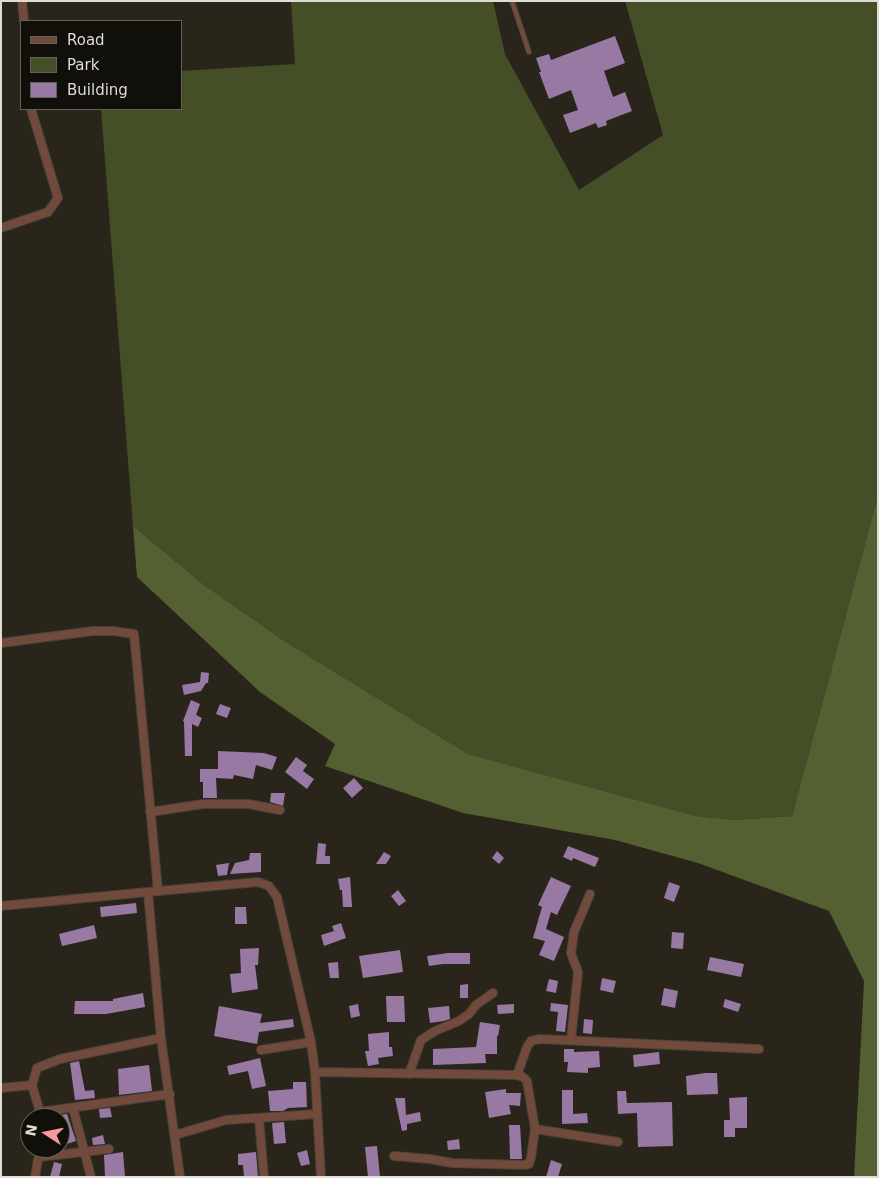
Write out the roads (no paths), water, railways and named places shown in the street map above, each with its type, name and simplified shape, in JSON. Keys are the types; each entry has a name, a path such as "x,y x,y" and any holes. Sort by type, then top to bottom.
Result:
{"street":[{"path":"22,1 24,20"},
{"path":"1,228 48,212 58,198 31,110"},
{"path":"1,642 93,631 113,630 134,634 158,891"},
{"path":"150,812 203,804 248,804 280,810"},
{"path":"1,906 258,882 269,886 277,897 311,1042 315,1072 321,1177"},
{"path":"148,892 161,1038 180,1177"},
{"path":"571,1040 578,972 571,953 574,932 590,894"},
{"path":"409,1074 421,1040 435,1031 460,1021 476,1005 493,993"},
{"path":"38,1108 32,1085 37,1068 60,1059 161,1038"},
{"path":"517,1074 526,1047 531,1041 539,1039 759,1049"},
{"path":"261,1050 311,1042"},
{"path":"315,1072 517,1074 527,1081 535,1129 529,1164 452,1163 394,1156"},
{"path":"1,1088 32,1085"},
{"path":"70,1109 170,1094"},
{"path":"73,1108 91,1177"},
{"path":"175,1135 226,1120 317,1114"},
{"path":"259,1118 264,1177"},
{"path":"535,1129 618,1142"},
{"path":"70,1154 109,1148"},
{"path":"35,1177 38,1158"}],"lane":[{"path":"512,1 529,52"}]}
